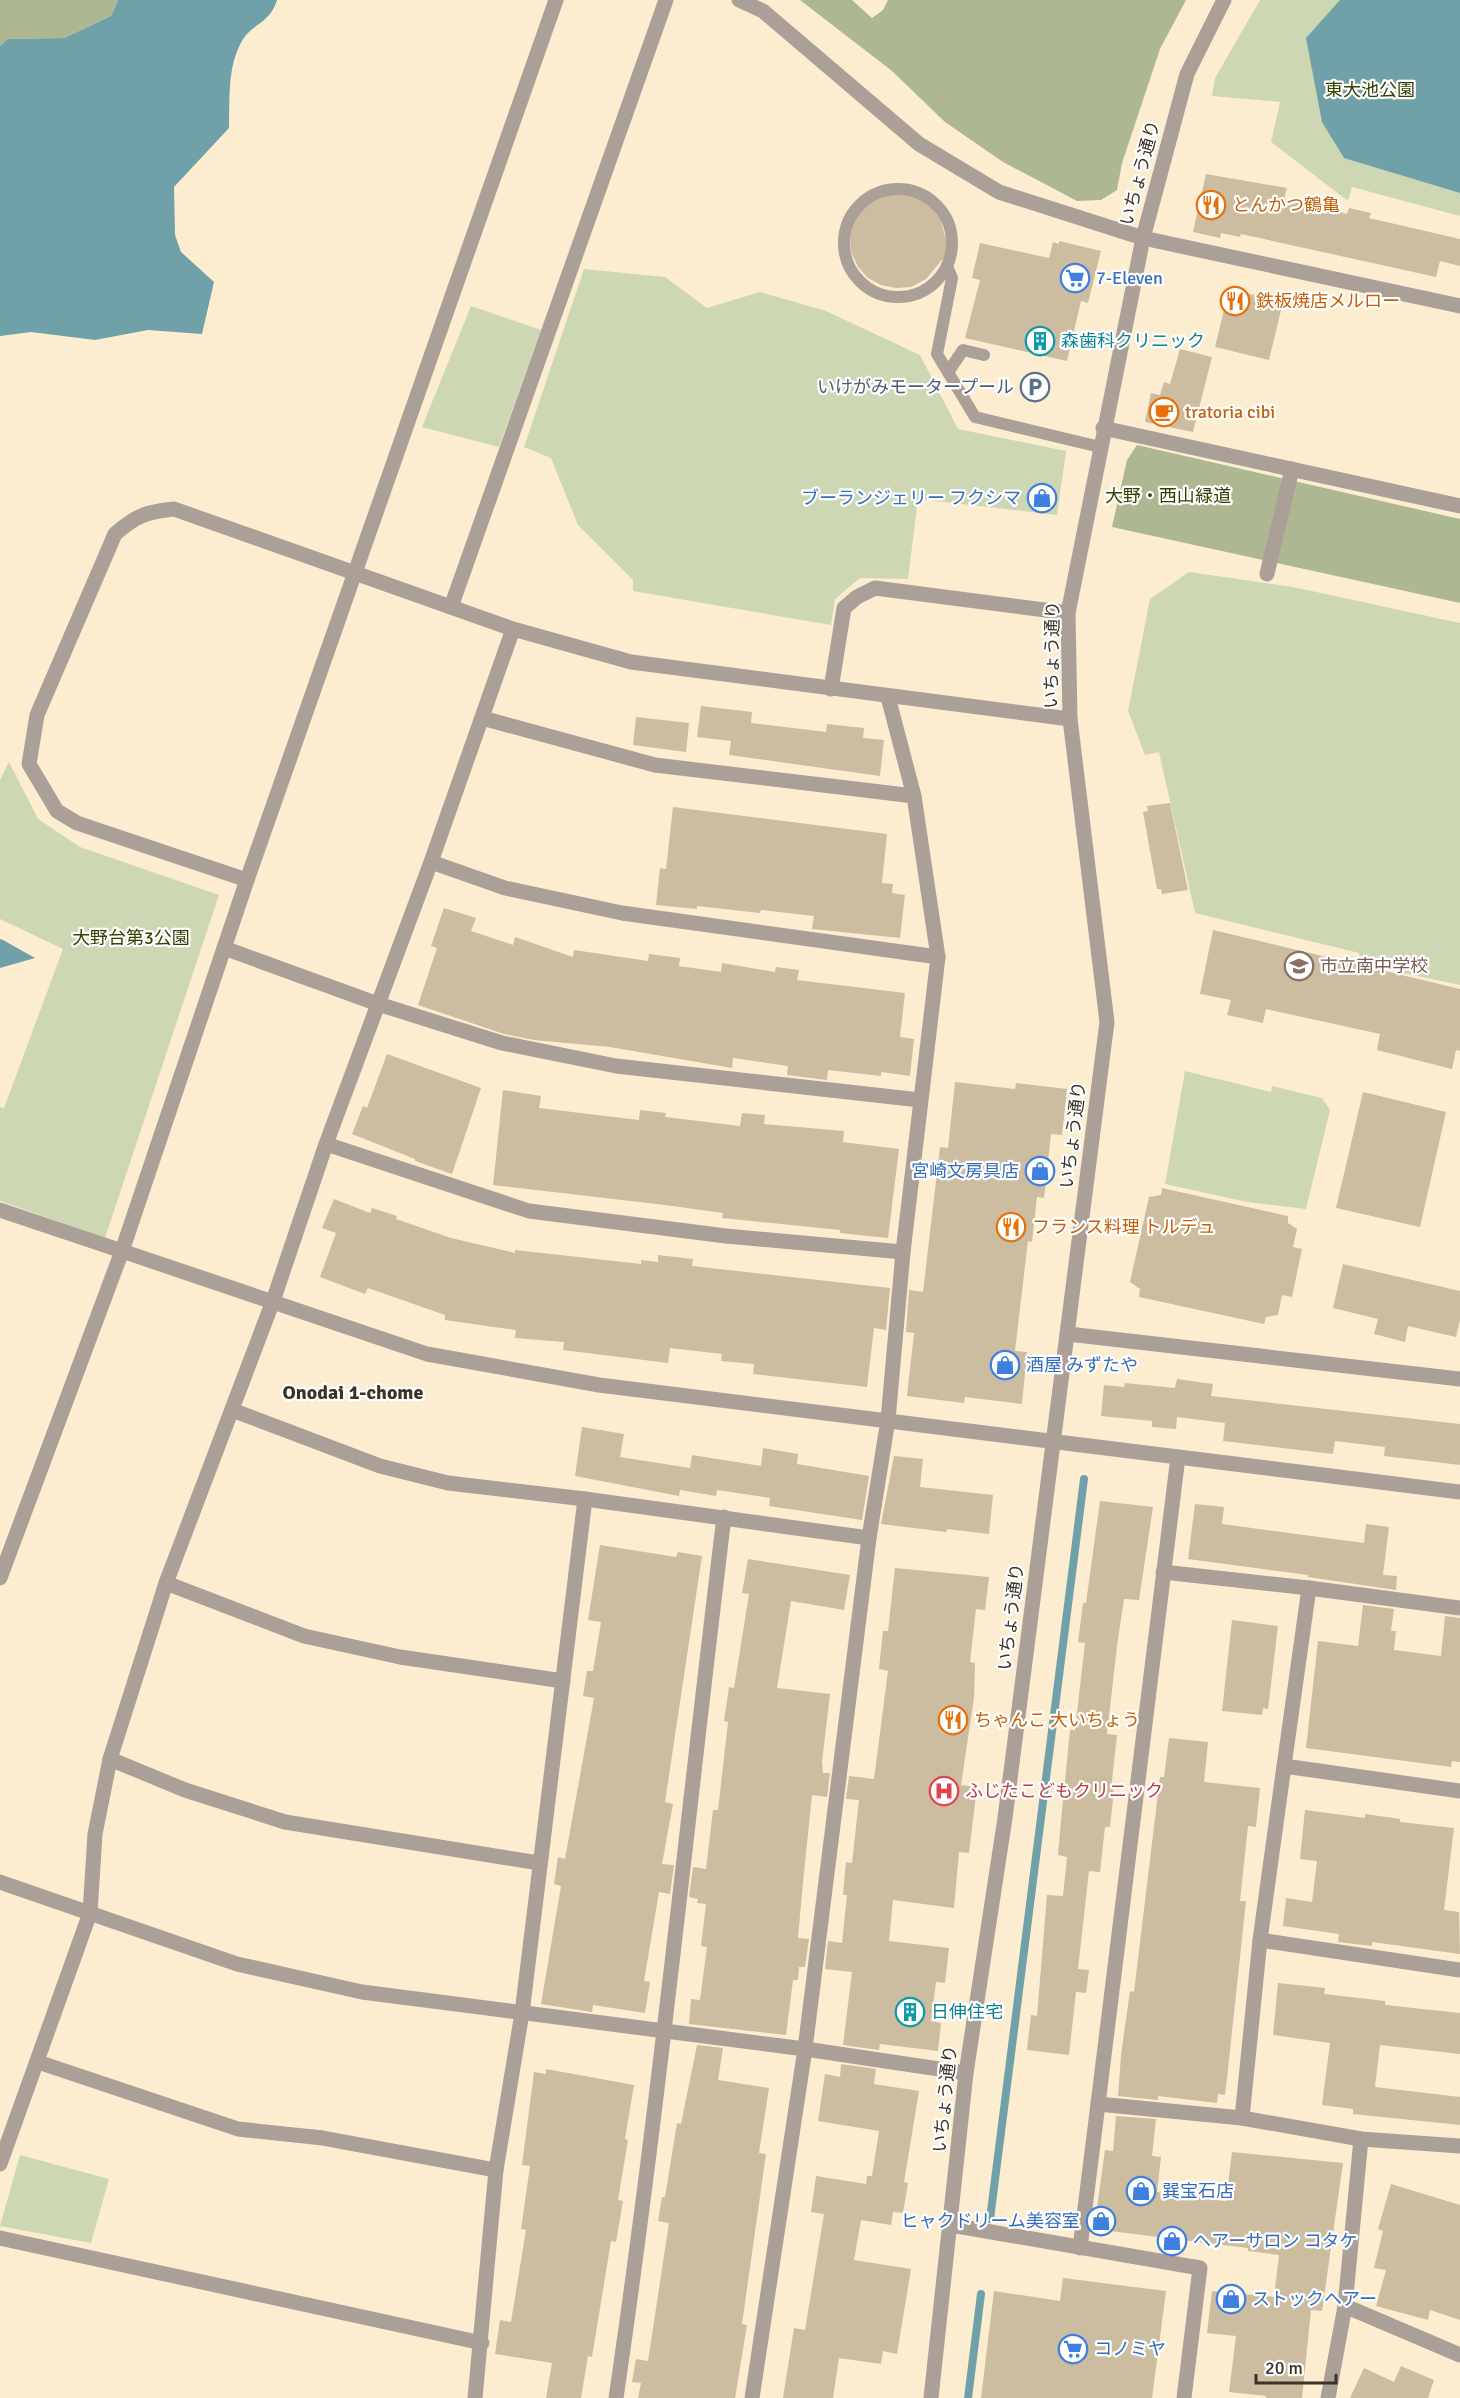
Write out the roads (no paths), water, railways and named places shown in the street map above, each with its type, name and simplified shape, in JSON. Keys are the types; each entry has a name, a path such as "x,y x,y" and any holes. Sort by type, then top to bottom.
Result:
{"street":[{"path":"0,1578 122,1251 247,880 556,0"},
{"path":"451,607 666,0"},
{"path":"739,0 763,11 920,144 999,192 1143,238 1460,306"},
{"name":"いちょう通り","path":"931,2398 966,2073 1005,1818 1107,1022 1070,719 1068,613 1103,428 1143,238 1187,74 1224,0"},
{"path":"1103,428 1460,506"},
{"path":"1267,574 1292,469"},
{"path":"247,880 77,823 57,811 29,764 37,715 115,534 133,519 146,512 174,509 513,629 631,662 1070,719"},
{"path":"831,689 844,608 857,597 875,588 1068,613"},
{"path":"0,2164 90,1913 95,1834 110,1759 166,1583 273,1301 326,1144 431,862 513,629"},
{"path":"752,2398 805,2049 869,1538 888,1420 903,1252 938,957 914,796 888,697"},
{"path":"482,718 655,765 914,796"},
{"path":"431,862 505,888 622,913 938,957"},
{"path":"224,948 378,1004 501,1043 616,1066 920,1100"},
{"path":"326,1144 529,1211 726,1236 903,1252"},
{"path":"0,1210 427,1354 599,1385 1460,1492"},
{"path":"1068,1334 1460,1379"},
{"path":"232,1410 380,1466 448,1483 724,1517 869,1538"},
{"path":"1080,2248 1178,1457"},
{"path":"475,2398 482,2343 496,2170 522,2013 585,1499"},
{"path":"615,2398 646,2194 681,1872 724,1517"},
{"path":"1163,1572 1310,1588 1460,1608"},
{"path":"166,1583 304,1635 400,1657 563,1681"},
{"path":"1242,2118 1260,1940 1310,1588"},
{"path":"110,1759 185,1790 285,1822 539,1863"},
{"path":"1284,1766 1460,1791"},
{"path":"0,1882 237,1964 362,1992 805,2049 966,2073"},
{"path":"1260,1940 1460,1970"},
{"path":"38,2062 238,2129 323,2138 496,2170"},
{"path":"1098,2104 1242,2118 1361,2139 1460,2146"},
{"path":"1328,2398 1345,2306 1361,2139"},
{"path":"951,2225 1200,2268 1184,2398"},
{"path":"0,2238 482,2343"},
{"path":"1345,2306 1460,2355"}],"lane":[{"path":"947,266 939,278 914,294 899,297 871,289 859,280 845,254 847,224 854,210 865,199 879,192 903,189 926,196 938,206 950,227 952,251 947,266 952,278 937,354 975,417 1100,447"},
{"path":"948,372 963,350 984,355"}],"water":[{"path":"118,0 277,0 270,14 246,35 237,51 230,83 229,128 174,187 175,235 181,252 214,282 202,334 148,330 95,340 31,332 0,336 0,46 8,39 64,38 111,16"},
{"name":"東大池公園","path":"1340,0 1460,0 1460,193 1344,158 1322,122 1306,38"},
{"path":"0,939 3,940 35,958 0,968"}],"waterway":[{"path":"990,2219 1084,1479"},
{"path":"968,2398 981,2294"}],"place":[{"name":"とんかつ鶴亀","path":"1211,205"},
{"name":"7-Eleven","path":"1075,278"},
{"name":"鉄板焼店メルロー","path":"1235,301"},
{"name":"森歯科クリニック","path":"1040,341"},
{"name":"いけがみモータープール","path":"1035,387"},
{"name":"tratoria cibi","path":"1164,412"},
{"name":"ブーランジェリー フクシマ","path":"1042,498"},
{"name":"市立南中学校","path":"1299,966"},
{"name":"宮崎文房具店","path":"1040,1171"},
{"name":"フランス料理 トルデュ","path":"1011,1227"},
{"name":"酒屋 みずたや","path":"1005,1365"},
{"name":"ちゃんこ 大いちょう","path":"953,1720"},
{"name":"ふじたこどもクリニック","path":"944,1791"},
{"name":"日伸住宅","path":"910,2012"},
{"name":"巽宝石店","path":"1141,2191"},
{"name":"ヒャクドリーム美容室","path":"1101,2221"},
{"name":"ヘアーサロン コタケ","path":"1172,2241"},
{"name":"ストックヘアー","path":"1231,2299"},
{"name":"コノミヤ","path":"1073,2349"}],"district":[{"name":"Onodai 1-chome","path":"353,1392"}],"park label":[{"name":"大野・西山緑道","path":"1168,496"},
{"name":"大野台第3公園","path":"131,938"}]}
